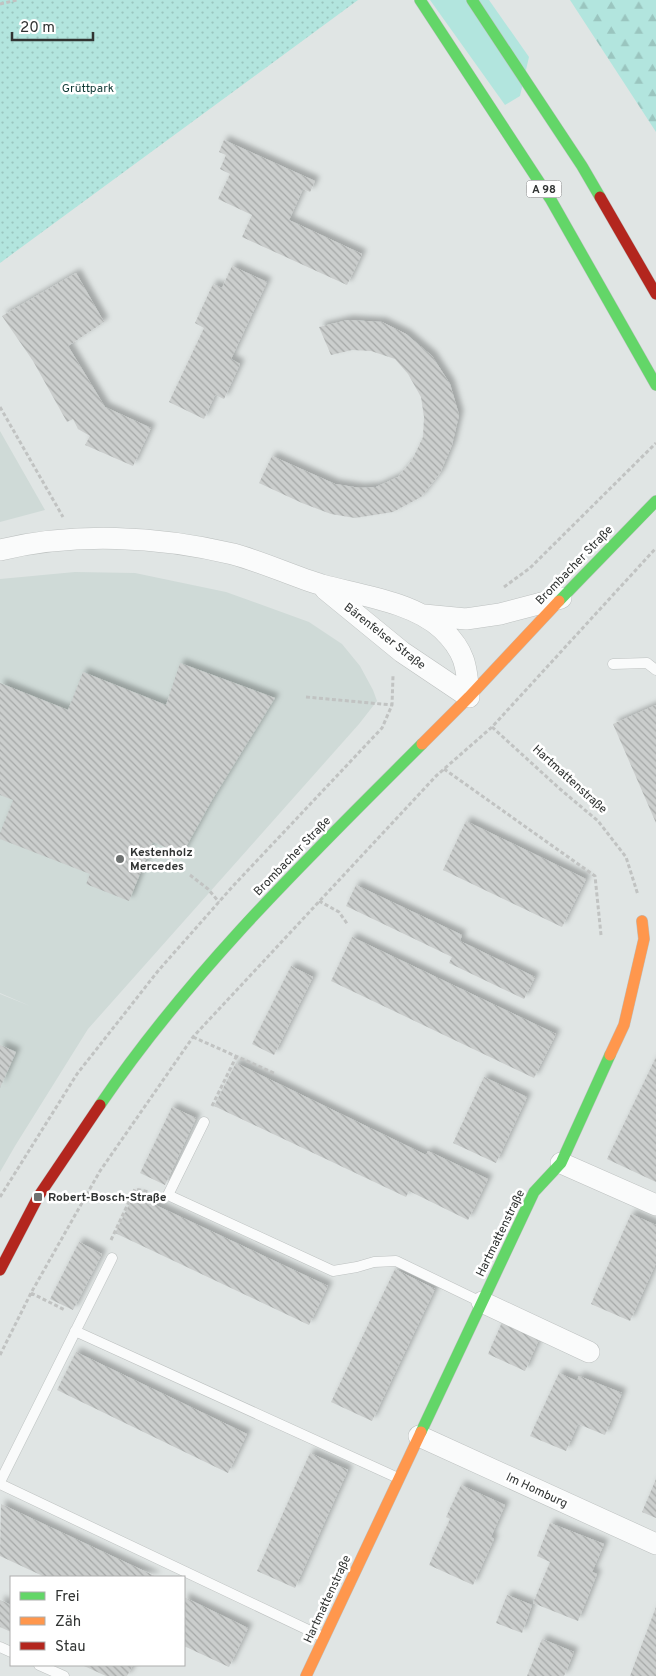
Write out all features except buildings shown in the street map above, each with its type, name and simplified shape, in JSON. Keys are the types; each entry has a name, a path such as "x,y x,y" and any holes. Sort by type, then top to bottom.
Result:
{"main road":[{"name":"A 98","path":"420,0 551,200 656,385"},
{"path":"472,0 582,166 656,294"},
{"name":"Brombacher Straße","path":"0,1270 38,1197 111,1089 165,1018 236,935 306,861 656,501"},
{"name":"Hartmattenstraße","path":"306,1676 534,1192 561,1163 624,1025 644,939 645,920"}],"street":[{"name":"Bärenfelser Straße","path":"0,550 23,544 75,539 129,539 184,545 233,554 319,584 396,605 421,615 441,628 459,648 467,670 468,696"},
{"name":"Bärenfelser Straße","path":"319,584 402,652 468,696"},
{"name":"Bärenfelser Straße","path":"421,615 466,619 500,614 561,598"},
{"path":"561,1163 656,1204"},
{"path":"482,1302 589,1352"},
{"name":"Im Homburg","path":"419,1436 656,1544"}],"lane":[{"path":"613,664 647,663 656,670"},
{"path":"204,1122 168,1195 333,1271 374,1262 396,1261 482,1302"},
{"path":"112,1258 0,1483 324,1638"},
{"path":"74,1331 398,1479"},
{"path":"41,1666 64,1676"}],"path":[{"path":"0,4 17,0"},
{"path":"0,407 75,539"},
{"path":"496,590 504,587 530,568 656,443"},
{"path":"0,1355 31,1293 100,1171 193,1037 436,776 492,727 656,548"},
{"path":"382,728 392,705 393,674 412,658"},
{"path":"306,696 392,705"},
{"name":"Hartmattenstraße","path":"492,727 598,821 626,857 645,920"},
{"path":"444,769 595,876 601,936"},
{"path":"190,875 208,889 219,902"},
{"path":"319,900 339,912 348,925"},
{"path":"193,1037 276,1074"},
{"path":"204,1122 236,1056"},
{"path":"112,1258 106,1251 134,1189 168,1195"},
{"path":"31,1293 81,1319"}],"shaded area":[{"path":"0,431 45,510 0,522"},
{"name":"Kestenholz Mercedes","path":"75,572 135,573 226,592 309,622 342,644 360,666 377,701 359,724 88,1029 0,1172 0,994 30,1006 0,993 0,579"}],"green space":[{"name":"Grüttpark","path":"0,0 358,0 0,263"},
{"path":"430,0 489,0 529,57 520,96 505,105"},
{"path":"570,0 656,0 656,132"}],"traffic: fast":[{"path":"420,0 551,200 656,385"},
{"path":"472,0 582,166 600,197"},
{"path":"559,601 656,501"},
{"path":"100,1105 173,1008 252,917 422,744"},
{"path":"421,1432 534,1192 561,1163 610,1055"}],"traffic: slow":[{"path":"422,744 559,601"},
{"path":"610,1055 624,1025 644,939 642,921"},
{"path":"306,1676 421,1432"}],"traffic: jam":[{"path":"600,197 656,294"},
{"path":"0,1270 38,1197 100,1105"}],"place":[{"name":"Kestenholz Mercedes","path":"120,859"},
{"name":"Robert-Bosch-Straße","path":"38,1197"}]}
